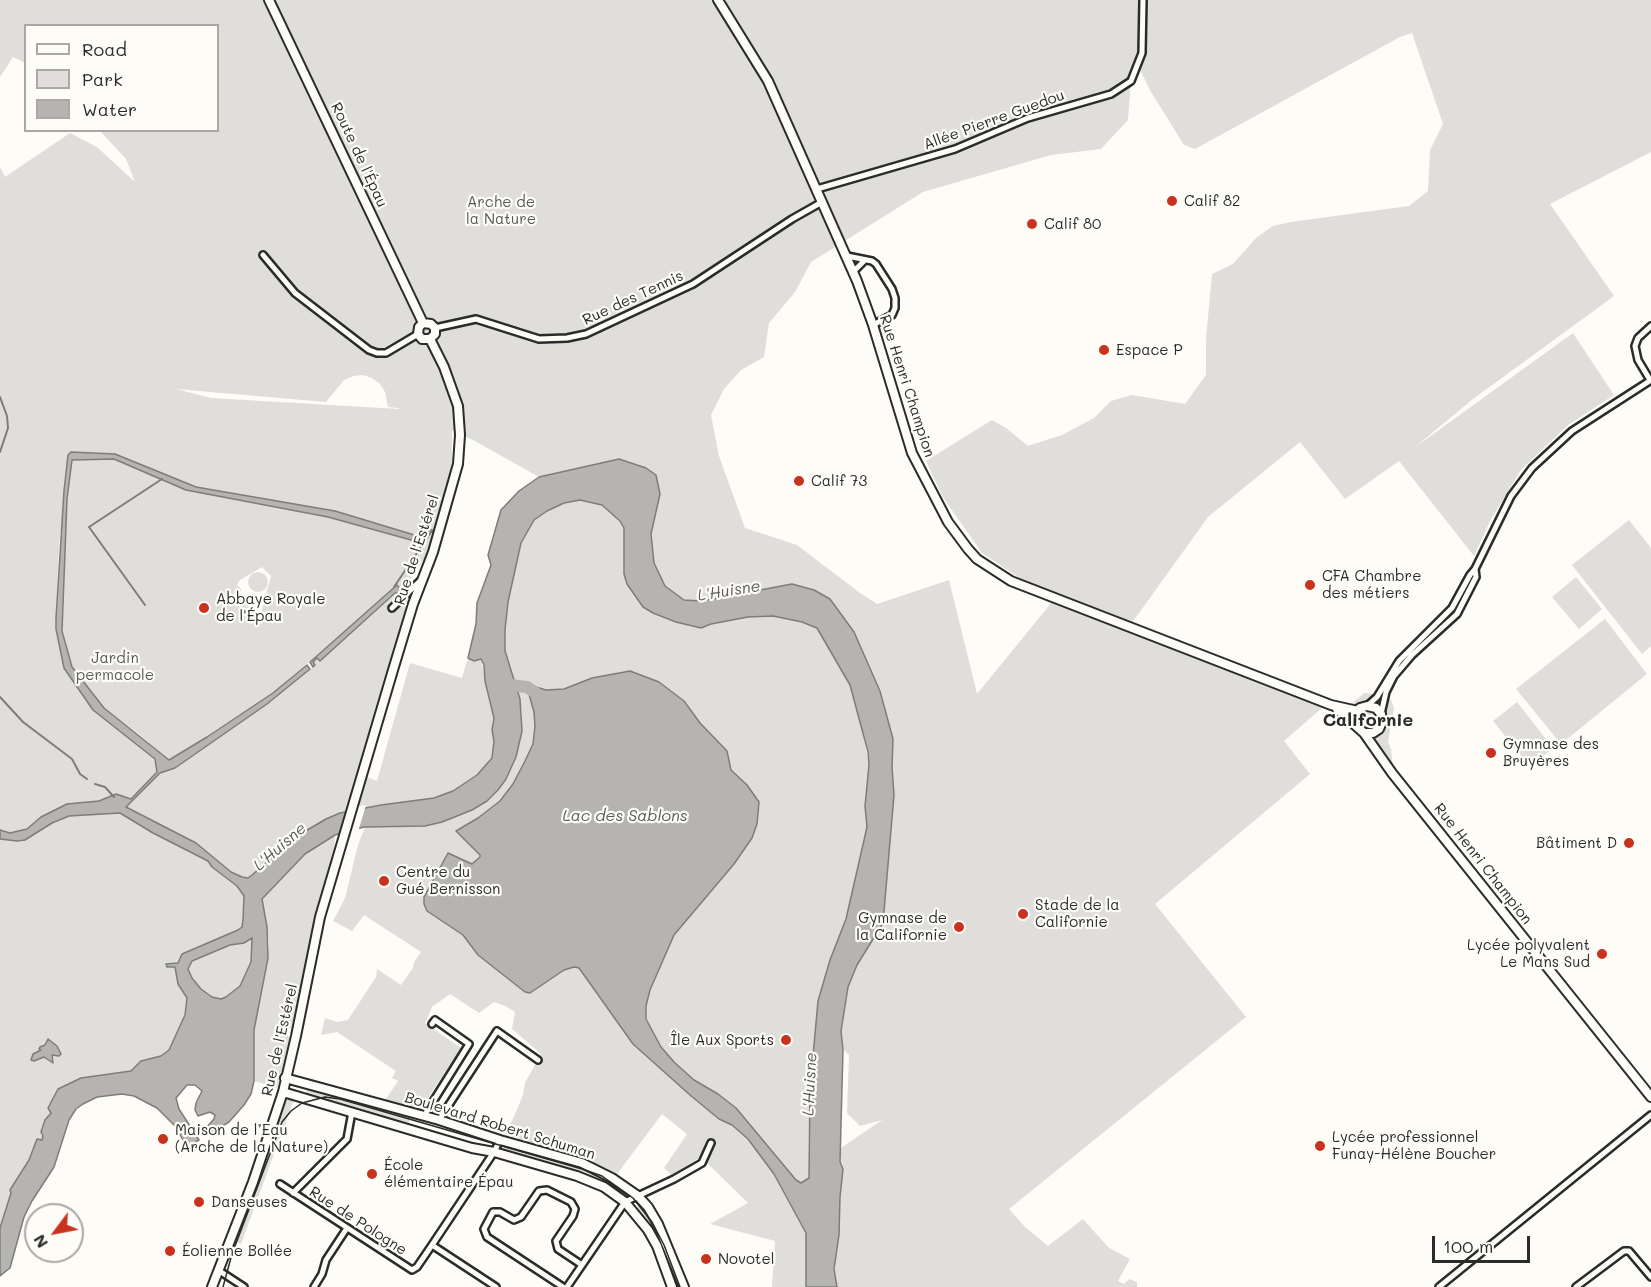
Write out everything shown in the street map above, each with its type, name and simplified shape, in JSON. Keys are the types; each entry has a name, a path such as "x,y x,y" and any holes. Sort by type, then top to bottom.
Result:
{"street":[{"name":"Route de l'Épau","path":"269,0 423,323"},
{"name":"Rue Henri Champion","path":"718,0 768,81 847,256 873,325 912,453 948,522 977,559 1011,581 1331,705 1358,711"},
{"name":"Allée Pierre Guedou","path":"817,189 955,149 1028,118 1111,94 1131,81 1142,53 1143,0"},
{"name":"Rue des Tennis","path":"435,328 476,319 539,339 567,338 586,334 693,284 822,202"},
{"path":"263,255 295,293 369,350 386,353 418,334"},
{"path":"847,256 872,261 879,268 895,298 892,315 873,325"},
{"path":"854,273 865,260"},
{"path":"423,323 431,324 435,328 435,334 430,339 422,339 418,334 419,327 423,323"},
{"path":"1475,569 1476,577 1456,614 1412,655 1394,676 1386,692 1381,714 1382,722 1378,730 1371,734 1358,729 1355,723 1358,711 1377,696 1399,661 1452,608 1475,569 1505,506 1532,468 1572,430 1651,380 1638,360 1635,346 1638,338 1651,326"},
{"name":"Rue de l'Estérel","path":"212,1287 254,1182 283,1092 320,917 410,615 433,552 458,464 460,435 458,406 430,339"},
{"path":"392,608 423,578"},
{"name":"Rue Henri Champion","path":"1331,705 1355,723"},
{"path":"1367,706 1376,708 1381,714"},
{"name":"Rue Henri Champion","path":"1378,730 1383,761"},
{"name":"Rue Henri Champion","path":"1364,733 1383,761 1651,1097"},
{"path":"424,1116 469,1044 435,1020 432,1024"},
{"path":"439,1120 497,1031 538,1060"},
{"name":"Boulevard Robert Schuman","path":"285,1078 439,1120 582,1163 612,1178 638,1196 658,1224 684,1287"},
{"name":"Boulevard Robert Schuman","path":"283,1092 590,1180 604,1187 625,1202 639,1217 657,1246 672,1287"},
{"path":"293,1192 348,1139 352,1112"},
{"path":"1439,1287 1651,1115"},
{"name":"Rue de Pologne","path":"280,1184 412,1270 417,1267 432,1245 500,1140"},
{"path":"582,1265 558,1249 556,1241 573,1216 575,1209 571,1202 548,1190 539,1191 521,1217 514,1220 500,1212 494,1212 484,1229 488,1237 565,1287 582,1265 625,1202 702,1163 711,1143"},
{"path":"314,1287 322,1274 326,1260 347,1228"},
{"path":"432,1245 496,1287"},
{"path":"1576,1287 1624,1251 1629,1251 1651,1277"},
{"path":"218,1270 244,1287"},
{"path":"1447,1281 1452,1287"}],"green space":[{"path":"0,0 1651,0 1651,152 1550,204 1614,296 1473,399 1414,448 1573,333 1614,395 1568,425 1521,470 1491,519 1474,556 1399,461 1345,499 1300,442 1208,517 1129,627 1028,588 1022,580 982,553 942,496 926,461 992,420 1028,446 1062,435 1094,418 1111,401 1132,395 1185,404 1206,375 1206,339 1212,274 1233,264 1257,237 1273,226 1409,206 1428,191 1430,150 1443,124 1412,33 1400,37 1195,149 1184,145 1151,92 1138,66 1131,81 1128,120 1101,149 1051,155 923,192 811,262 795,292 769,323 764,357 741,370 724,389 711,415 719,456 745,528 797,545 877,604 949,580 977,694 1052,602 1322,708 1284,741 1310,774 1155,904 1246,1017 1009,1209 1025,1227 1048,1246 1083,1219 1109,1248 1130,1259 1118,1281 1124,1284 1129,1279 1137,1282 1137,1287 837,1287 834,1269 839,1235 843,1170 840,1162 841,1148 882,1120 860,1126 847,1113 849,1055 843,1049 841,1031 848,987 857,965 883,923 893,739 880,689 854,632 830,599 792,584 702,601 684,600 665,586 654,563 651,534 660,494 646,468 619,459 539,477 452,430 452,462 435,531 430,529 421,537 395,530 422,543 432,532 435,533 428,553 402,591 396,586 273,693 168,760 104,708 72,667 62,627 67,499 71,461 69,456 59,545 56,618 64,668 93,710 156,759 157,765 175,768 267,704 313,667 315,665 312,662 317,658 320,661 397,592 413,604 362,775 377,781 410,663 462,678 468,658 474,661 481,659 494,718 492,730 494,741 492,758 477,775 453,791 337,824 260,886 250,927 188,958 185,975 198,997 180,1059 102,1086 68,1114 28,1203 24,1203 24,1212 0,1265 0,167 5,177 70,133 97,147 135,182 126,159 101,132 219,132 219,24 24,24 24,62 13,57 0,77","holes":["363,375 380,384 385,392 388,407 399,409 211,398 176,389 326,402 344,380 353,376","262,567 271,576 259,620 238,592 241,589 237,585 240,580"]},
{"path":"580,500 602,505 620,521 624,528 624,574 643,607 653,613 701,628 748,617 773,616 802,622 817,628 850,685 858,710 869,765 865,806 867,827 846,919 830,960 818,1001 810,1089 806,1287 772,1287 775,1241 710,1224 748,1203 701,1157 672,1175 664,1168 687,1134 662,1114 617,1174 583,1159 506,1135 523,1095 525,1083 541,1054 512,1029 515,1012 505,1006 494,1002 479,1013 450,994 432,1007 425,1023 461,1048 418,1113 384,1102 398,1081 392,1078 396,1071 337,1032 321,1035 325,1018 337,1022 348,1020 376,977 377,969 401,985 421,952 364,915 352,931 333,921 345,898 358,845 365,827 425,826 471,810 516,757 522,731 522,714 520,699 505,651 505,629 508,602 521,543 534,520 564,503"},
{"path":"1629,520 1651,548 1651,646 1642,654 1572,565"},
{"path":"258,572 265,575 268,582 265,589 258,592 251,589 248,582 251,575"},
{"path":"1576,577 1602,609 1579,629 1552,597"},
{"path":"1605,619 1647,674 1561,744 1516,689"},
{"path":"1364,693 1373,694 1383,700 1385,696 1391,700 1394,708 1388,742 1393,768 1383,761 1369,734 1382,722 1373,707 1356,714 1355,723 1350,720 1353,730 1343,719 1348,707"},
{"path":"1517,702 1553,748 1530,767 1493,721"},
{"path":"1368,710 1375,713 1378,720 1375,727 1368,730 1361,727 1358,720 1361,713"},
{"path":"335,835 334,858 291,1028 285,1033 290,1038 277,1088 254,1081 254,1030 269,943 262,899 305,854"},
{"path":"252,937 251,962 240,986 221,999 212,997 201,989 188,969 192,961 230,945 244,943"},
{"path":"308,1087 411,1115 408,1126 305,1095"},
{"path":"295,1097 241,1244 234,1241 261,1171 282,1105"},
{"path":"506,1144 597,1173 625,1190 625,1194 621,1196 504,1151"},
{"path":"638,1206 642,1206 653,1219 681,1287 674,1287 650,1228 637,1210"}],"water":[{"name":"Lac des Sablons","path":"71,452 115,454 196,487 335,511 421,537 425,536 430,529 436,532 431,532 422,543 328,517 186,490 114,459 72,460 67,499 62,631 72,667 104,708 169,760 273,693 307,665 310,669 267,704 175,768 160,773 126,807 196,843 231,872 248,878 297,836 326,819 340,813 381,805 434,798 453,791 477,775 492,758 494,718 485,681 484,665 481,659 474,661 468,658 476,624 477,603 491,565 488,555 501,510 519,491 539,477 619,459 646,468 656,475 660,494 651,534 654,563 665,586 684,600 702,601 792,584 814,590 830,599 854,632 880,691 893,739 894,795 883,923 857,965 848,987 841,1031 843,1050 840,1162 843,1169 839,1235 834,1269 837,1287 806,1287 806,1233 774,1174 748,1139 732,1125 719,1119 633,1044 579,968 564,970 530,993 525,992 478,955 463,935 427,911 424,904 424,897 448,853 472,864 480,857 456,831 500,801 513,784 525,761 533,744 535,726 534,712 527,687 529,685 546,690 564,689 592,678 630,671 659,682 684,701 700,723 727,751 731,770 747,785 759,802 757,824 752,838 734,864 674,935 650,990 646,1019 661,1047 674,1062 694,1080 736,1108 796,1180 801,1183 809,1178 810,1089 818,1001 830,960 846,919 867,827 865,806 868,752 850,685 817,628 802,622 773,616 748,617 701,628 676,622 643,607 627,584 624,574 624,528 620,521 602,505 580,500 564,503 534,520 521,543 508,602 505,651 520,699 522,731 516,757 498,790 487,801 472,810 442,822 425,826 364,827 335,835 305,854 262,899 267,927 268,958 254,1030 254,1081 251,1094 244,1105 229,1122 209,1134 206,1128 215,1115 210,1112 198,1116 195,1110 196,1103 202,1091 195,1085 187,1085 176,1098 179,1109 199,1140 187,1147 175,1126 157,1108 134,1096 122,1094 97,1097 83,1104 76,1109 69,1120 54,1167 31,1203 24,1203 24,1217 10,1268 0,1276 0,1228 10,1190 29,1160 37,1139 42,1140 41,1132 45,1120 51,1113 48,1108 58,1089 81,1078 131,1071 141,1061 161,1056 169,1050 185,1015 187,998 178,984 175,967 167,967 166,964 178,963 182,954 238,930 242,927 243,920 244,896 237,886 212,867 208,861 120,813 69,816 52,823 25,840 0,839 0,830 10,833 27,829 41,817 67,804 99,801 116,794 131,799 157,772 155,759 93,710 64,668 56,618 68,455","holes":["252,938 251,962 240,986 221,999 212,997 201,989 188,969 192,961 230,945 244,943"]},
{"path":"397,585 402,591 400,593 395,593 320,661 317,658 313,662 315,665 313,667 310,662"},
{"path":"48,1039 57,1046 61,1054 52,1055 53,1063 44,1057 31,1060 33,1054 41,1050 40,1047 45,1045"}],"pier":[{"path":"366,805 358,832 340,837 348,808"}],"waterway":[{"path":"0,397 7,416 8,428 0,452"},
{"path":"145,605 89,527 162,479"},
{"path":"394,587 431,532"},
{"path":"502,684 527,687 540,696"},
{"path":"0,697 23,722 72,759 80,774 87,779"},
{"path":"95,784 105,787 114,797"}],"tram line":[{"path":"223,1287 232,1254 282,1122 302,1103 325,1097 340,1099 602,1176 633,1198 652,1222 664,1245 680,1287"}],"place":[{"name":"Calif 82","path":"1172,201"},
{"name":"Calif 80","path":"1032,224"},
{"name":"Espace P","path":"1104,350"},
{"name":"Calif 73","path":"799,481"},
{"name":"CFA Chambre des métiers","path":"1310,585"},
{"name":"Abbaye Royale de l'Épau","path":"204,608"},
{"name":"Gymnase des Bruyères","path":"1491,753"},
{"name":"Bâtiment D","path":"1629,843"},
{"name":"Centre du Gué Bernisson","path":"384,881"},
{"name":"Stade de la Californie","path":"1023,914"},
{"name":"Gymnase de la Californie","path":"959,927"},
{"name":"Lycée polyvalent Le Mans Sud","path":"1602,954"},
{"name":"Île Aux Sports","path":"786,1040"},
{"name":"Maison de l’Eau (Arche de la Nature)","path":"163,1139"},
{"name":"Lycée professionnel Funay-Hélène Boucher","path":"1320,1146"},
{"name":"École élémentaire Épau","path":"372,1174"},
{"name":"Danseuses","path":"199,1202"},
{"name":"Éolienne Bollée","path":"170,1251"},
{"name":"Novotel","path":"706,1259"}],"district":[{"name":"Californie","path":"1368,720"}],"park label":[{"name":"Arche de la Nature","path":"501,210"},
{"name":"Jardin permacole","path":"115,666"}],"water label":[{"name":"L'Huisne","path":"729,591"},
{"name":"L'Huisne","path":"280,847"},
{"name":"L'Huisne","path":"810,1084"}]}
